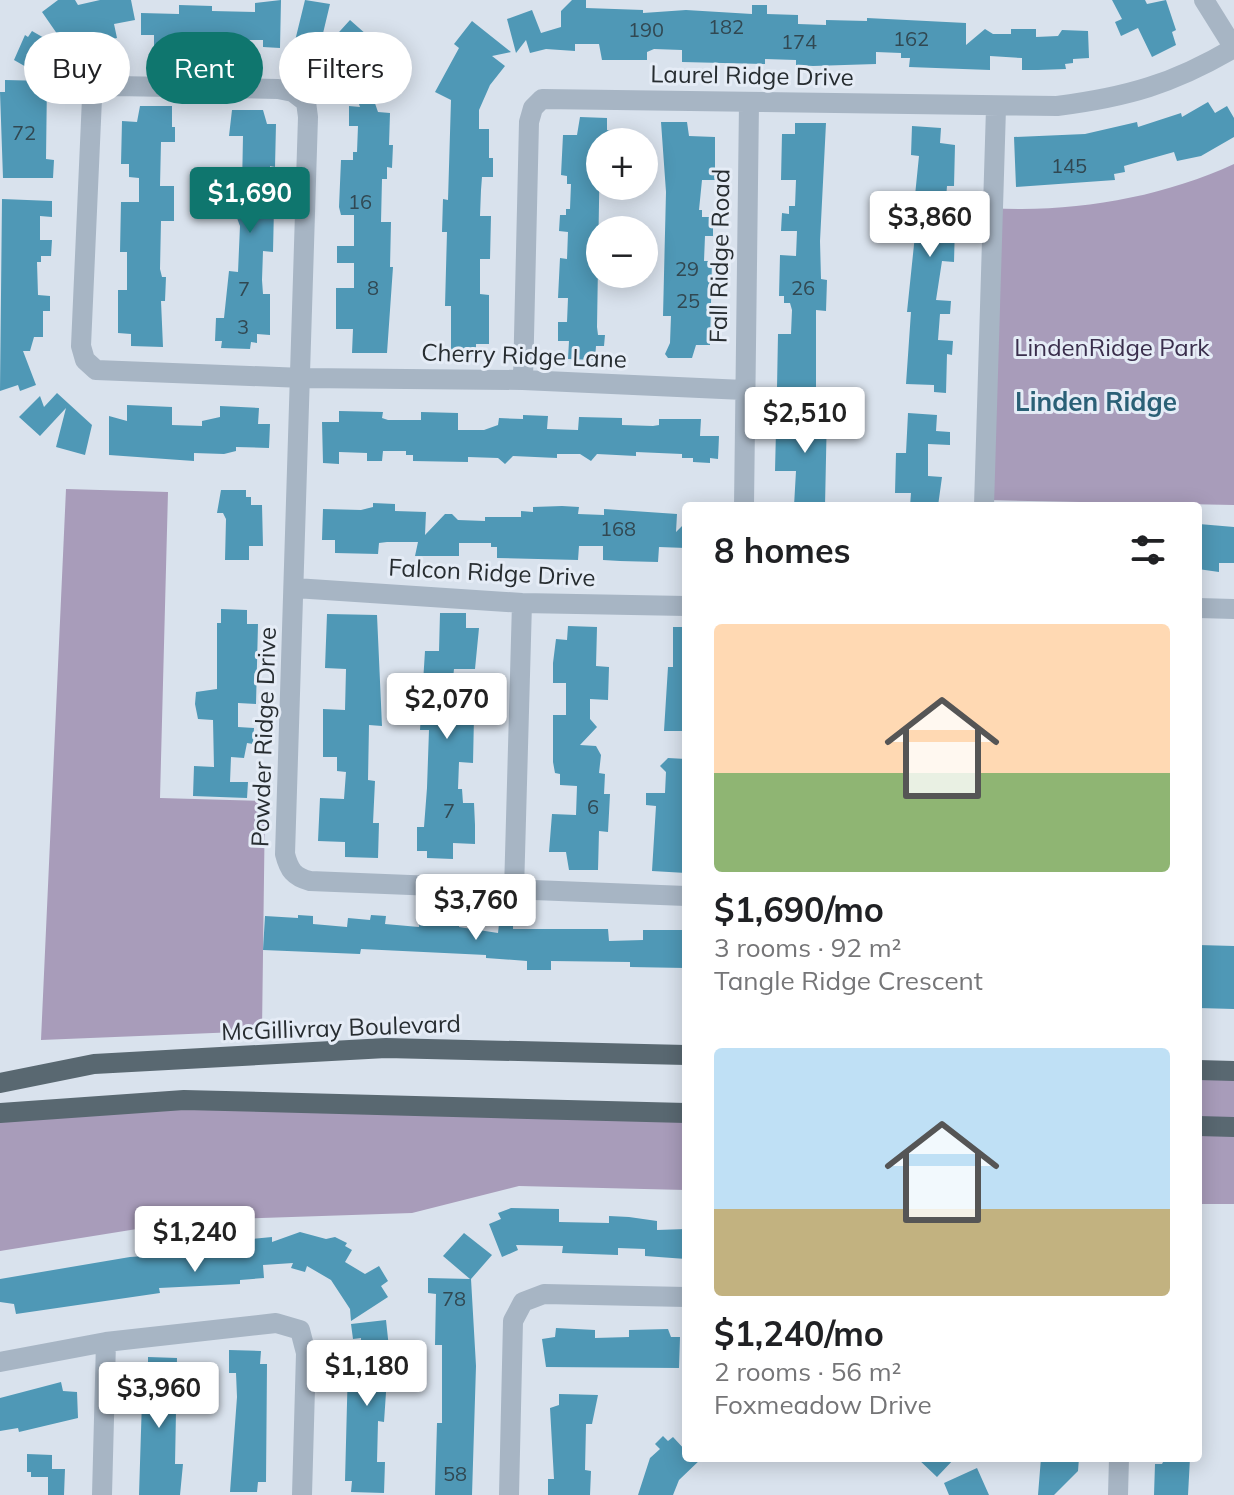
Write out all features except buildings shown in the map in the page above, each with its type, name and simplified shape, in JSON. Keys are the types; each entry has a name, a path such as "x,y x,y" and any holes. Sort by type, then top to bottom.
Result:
{"main road":[{"name":"McGillivray Boulevard","path":"0,1083 94,1064 386,1048 682,1055"},
{"path":"1202,1070 1234,1071"},
{"path":"0,1113 184,1100 682,1113"},
{"path":"1202,1126 1234,1127"}],"street":[{"path":"1204,0 1234,48"},
{"name":"Laurel Ridge Drive","path":"523,380 529,122 533,108 542,99 996,108 1057,106 1124,97 1194,72 1234,48"},
{"name":"Cherry Ridge Lane","path":"303,378 306,102 293,92 278,89 115,86 101,89 92,98 88,111 81,346 85,360 96,370 303,378 523,380 744,390"},
{"name":"Fall Ridge Road","path":"744,502 749,103"},
{"path":"984,502 996,108"},
{"path":"295,588 303,378"},
{"name":"Falcon Ridge Drive","path":"295,588 522,603 682,606"},
{"name":"Powder Ridge Drive","path":"295,588 285,854 288,868 298,878 514,891 682,896"},
{"path":"514,891 522,603"},
{"path":"1202,608 1234,609"},
{"path":"509,1495 513,1321 523,1302 544,1294 682,1297"},
{"path":"0,1362 106,1342 276,1323 300,1330 306,1353 302,1495"},
{"path":"102,1495 106,1342"},
{"path":"1118,1495 1119,1462"}],"green space":[{"name":"LindenRidge Park","path":"1234,164 1234,505 984,500 991,208 1053,208 1115,201 1206,176"},
{"path":"66,489 168,492 160,798 265,801 262,1031 41,1040"},
{"path":"1202,1070 1234,1071 1234,1204 1202,1204"},
{"path":"102,1104 682,1113 682,1190 519,1186 412,1213 233,1219 143,1228 0,1251 0,1113"}],"district":[{"name":"Linden Ridge","path":"1096,402"}]}
